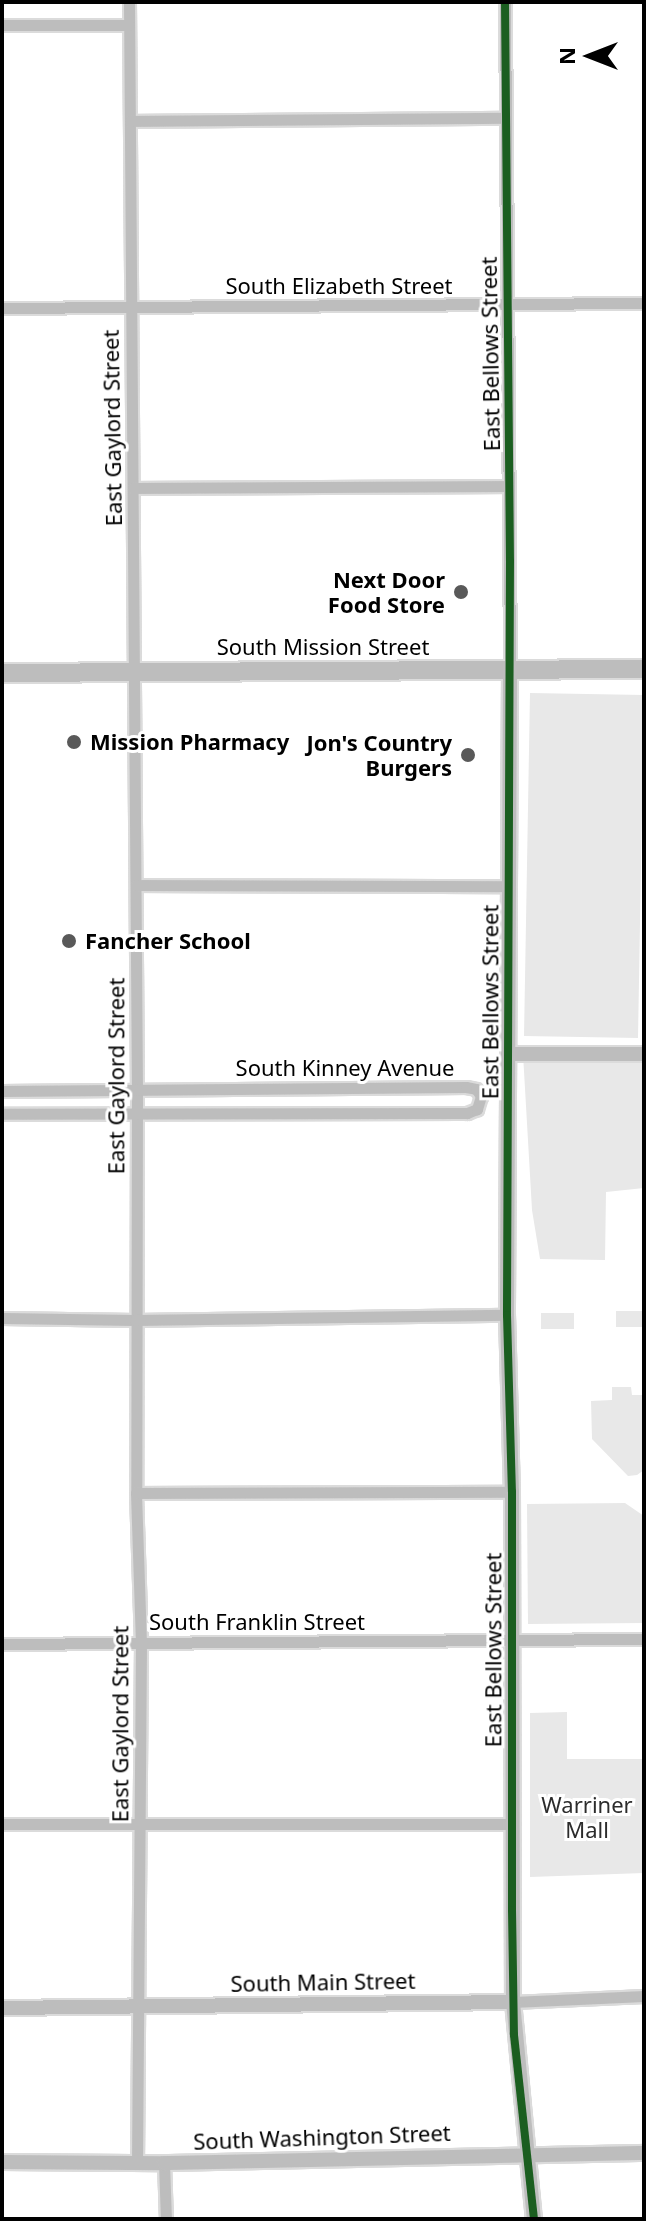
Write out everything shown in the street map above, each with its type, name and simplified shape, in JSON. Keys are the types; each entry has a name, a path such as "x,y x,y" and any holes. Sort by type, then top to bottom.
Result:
{"main road":[{"name":"South Mission Street","path":"2,673 644,669"}],"street":[{"name":"East Gaylord Street","path":"129,2 137,1090 136,1493 141,1643 137,2163"},
{"name":"East Bellows Street","path":"505,2 510,671 507,1315 512,1492 513,2002 534,2219"},
{"path":"2,25 129,25"},
{"path":"130,121 504,118"},
{"name":"South Elizabeth Street","path":"2,308 644,303"},
{"path":"133,488 509,486"},
{"path":"136,885 509,886"},
{"path":"508,1054 644,1054"},
{"name":"South Kinney Avenue","path":"2,1091 466,1087 478,1090 481,1100 477,1109 467,1113 2,1114"},
{"path":"2,1318 135,1320 507,1315"},
{"path":"136,1493 512,1492"},
{"name":"South Franklin Street","path":"2,1644 644,1639"},
{"path":"2,1824 140,1827 511,1824"},
{"name":"South Main Street","path":"2,2008 513,2002 644,1996"},
{"name":"South Washington Street","path":"2,2162 164,2163 644,2153"},
{"path":"164,2163 166,2219"}],"green space":[{"path":"530,693 644,695 638,1038 524,1036"},
{"path":"523,1054 644,1054 644,1188 606,1192 605,1260 540,1259 532,1210"},
{"path":"616,1311 644,1311 644,1327 616,1327"},
{"path":"541,1313 574,1313 574,1329 541,1329"},
{"path":"612,1387 631,1387 632,1395 644,1395 644,1470 637,1475 628,1476 592,1439 591,1401 612,1400"},
{"path":"625,1503 644,1516 644,1623 528,1624 527,1504"},
{"name":"Warriner Mall","path":"567,1712 567,1759 644,1759 644,1873 530,1877 530,1713"}],"cycle path":[{"path":"505,2 510,561 507,1315 512,1492 512,1910 514,2035 534,2219"}],"place":[{"name":"Next Door Food Store","path":"461,592"},
{"name":"Mission Pharmacy","path":"74,742"},
{"name":"Jon's Country Burgers","path":"468,755"},
{"name":"Fancher School","path":"69,941"}]}
